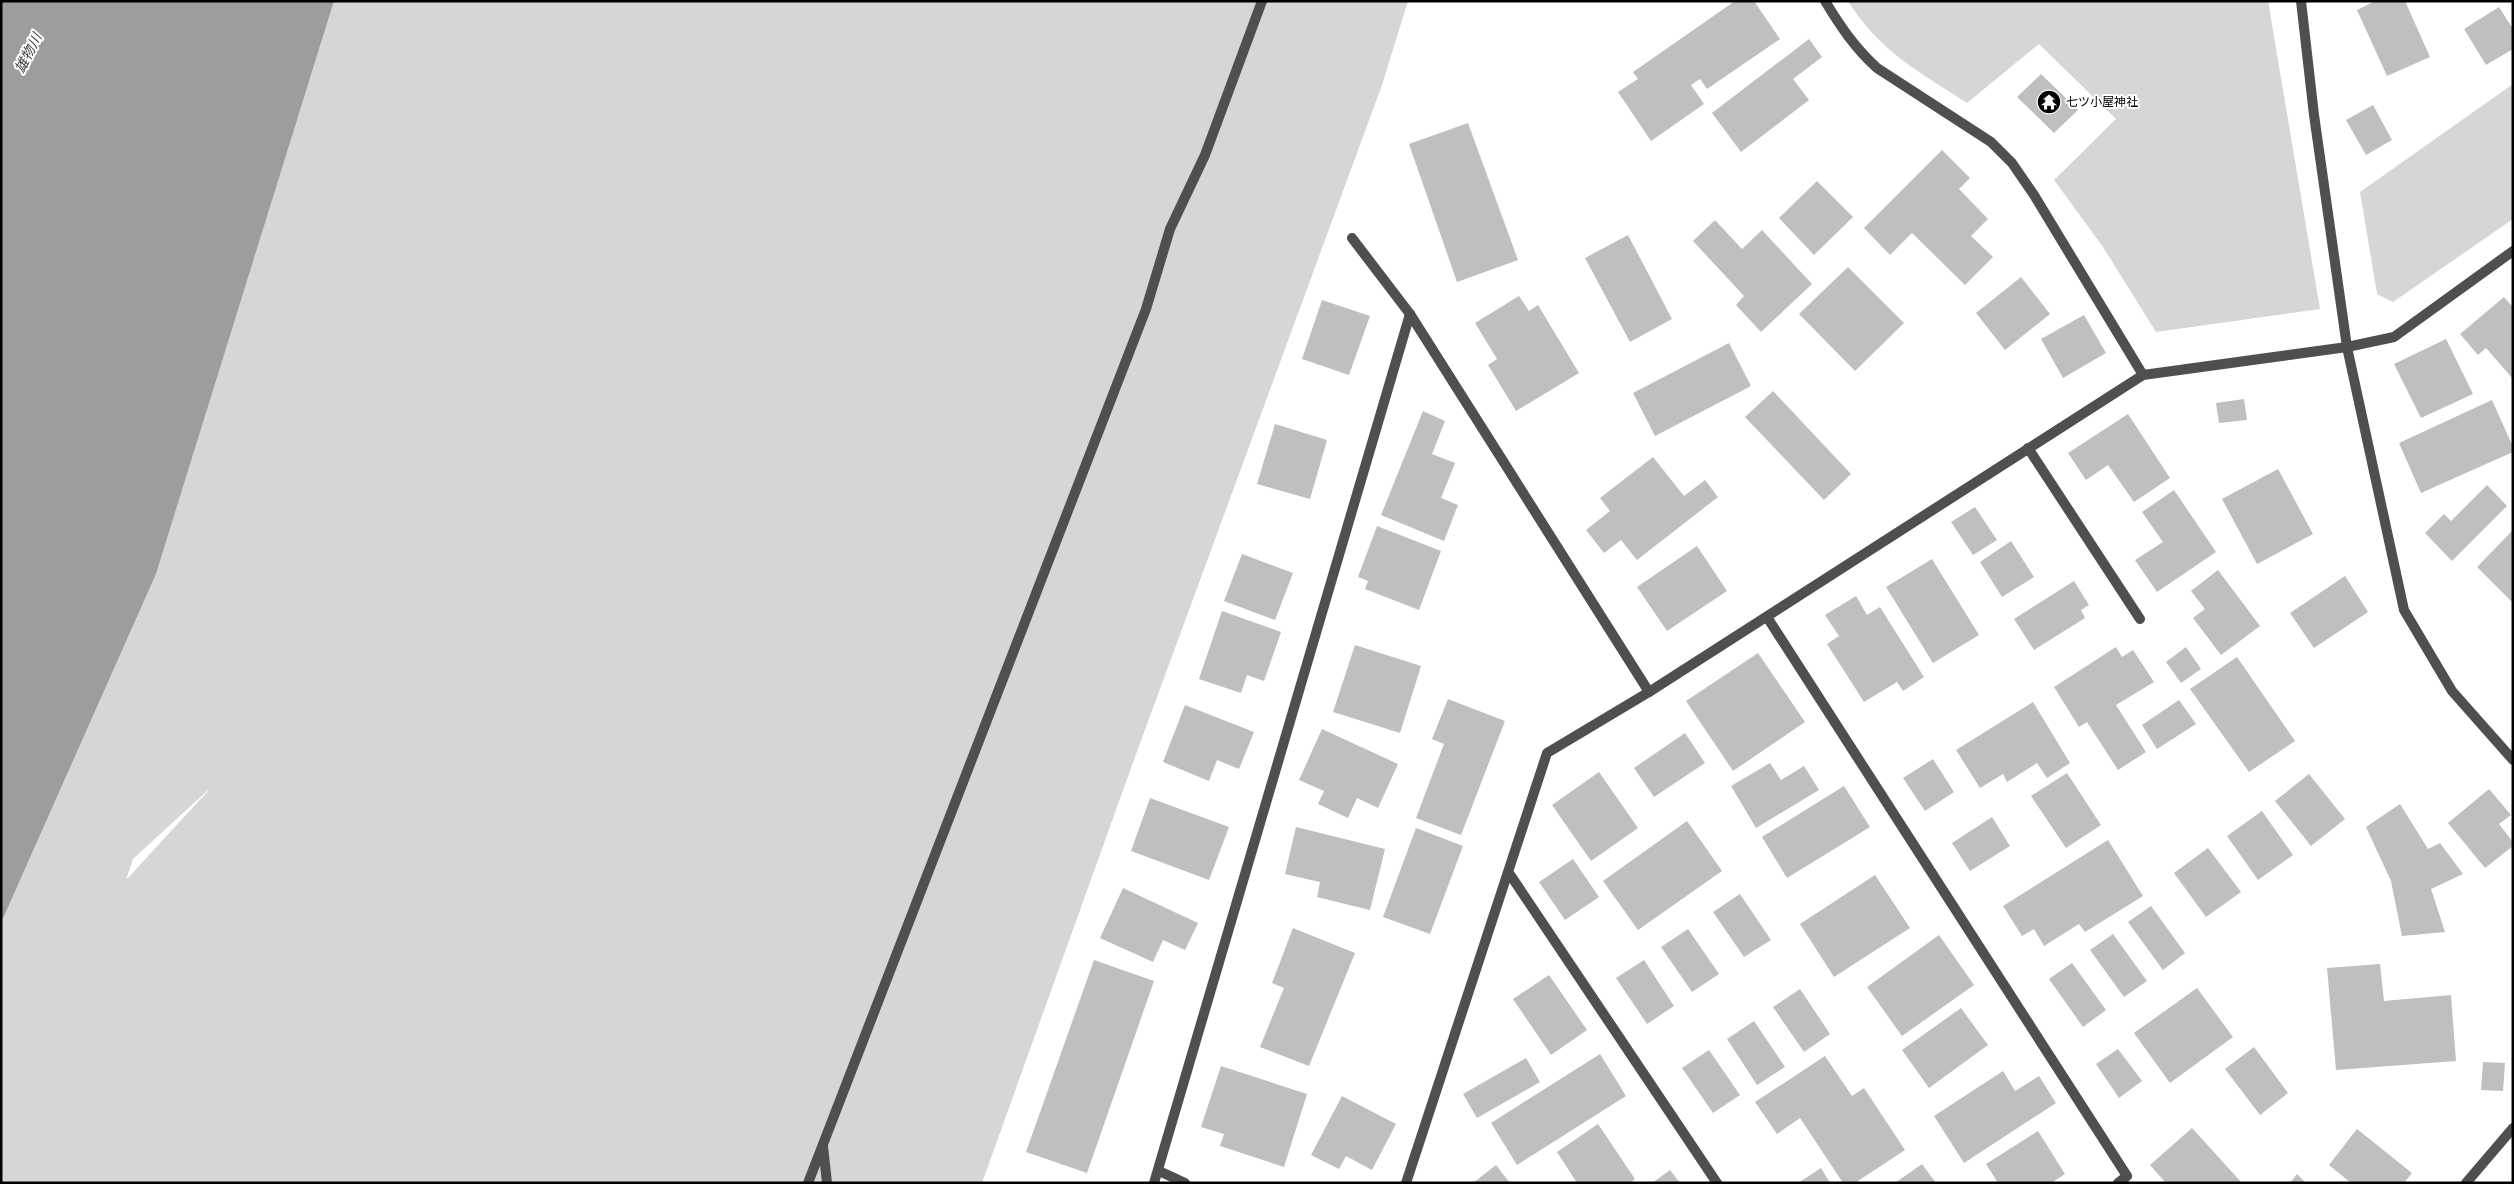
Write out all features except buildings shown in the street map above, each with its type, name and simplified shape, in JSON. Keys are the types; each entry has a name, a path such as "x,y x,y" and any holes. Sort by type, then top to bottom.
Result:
{"street":[{"path":"808,1183 1146,309 1170,229 1205,155 1262,1"},
{"path":"1825,1 1842,29 1861,53 1877,68 1991,142 2012,163 2034,195 2143,375"},
{"path":"2302,2 2314,115 2347,347 2404,610 2452,691 2513,760"},
{"path":"1352,238 1410,314 1649,692"},
{"path":"1406,1183 1547,753 1649,692 2143,375 2347,347 2394,337 2513,251"},
{"path":"1154,1183 1410,314"},
{"path":"2028,448 2140,619"},
{"path":"1767,617 2127,1176 2118,1183"},
{"path":"1509,873 1717,1183"},
{"path":"2466,1183 2513,1128"},
{"path":"823,1145 827,1183"},
{"path":"1159,1171 1185,1183"}],"shaded area":[{"path":"334,1 1408,1 1382,85 1135,757 982,1183 1,1183 1,923 156,574","holes":["208,791 126,880 133,859"]},
{"path":"1848,1 2268,1 2320,309 2156,332 2103,247 2054,180 2116,119 2039,44 1967,103 1916,70 1887,47 1860,19"},
{"path":"2513,84 2513,219 2393,302 2377,294 2360,192"}],"water":[{"name":"雄物川","path":"1,1 334,1 156,574 1,923"}],"place":[{"name":"七ツ小屋神社","path":"2049,102"}]}
